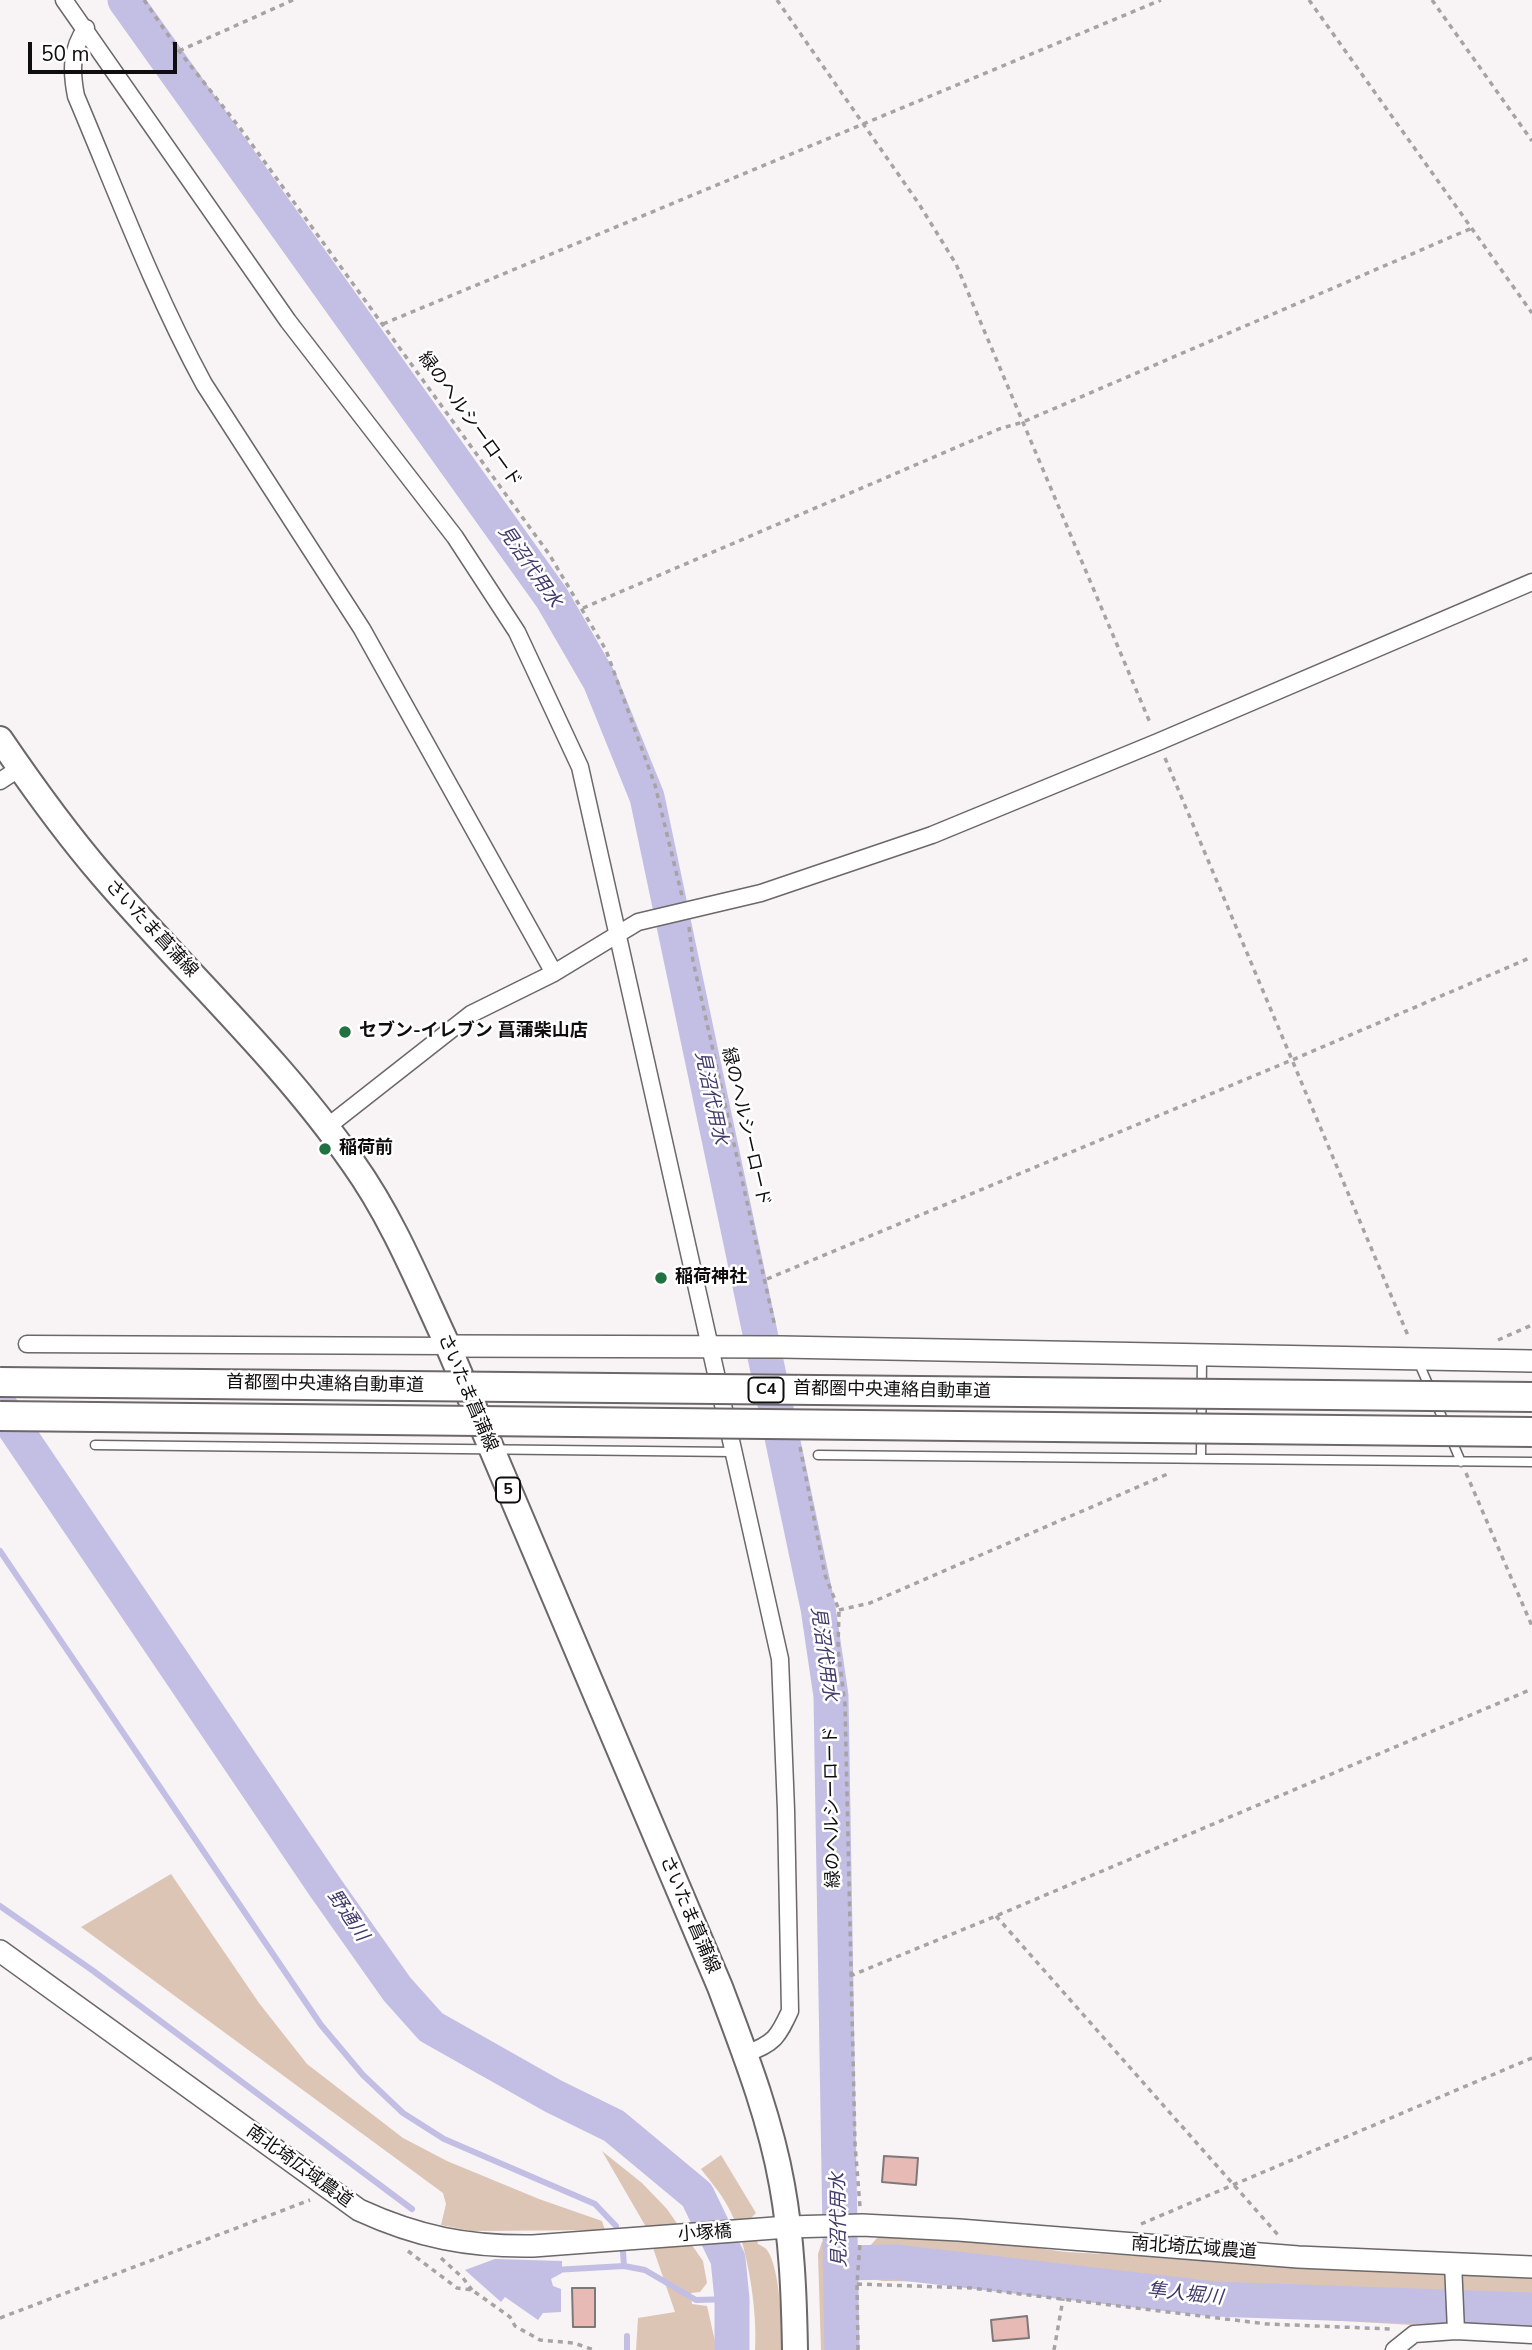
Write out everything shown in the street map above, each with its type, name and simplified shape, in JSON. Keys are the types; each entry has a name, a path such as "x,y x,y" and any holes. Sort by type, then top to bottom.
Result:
{"highway":[{"name":"首都圏中央連絡自動車道","path":"0,1382 1532,1397"},
{"name":"首都圏中央連絡自動車道","path":"0,1416 1532,1432"}],"main road":[{"name":"さいたま菖蒲線","path":"0,739 10,774 274,1062 327,1127 354,1164 407,1255 714,1974 745,2054 771,2136 782,2183 788,2227 795,2350"}],"street":[{"path":"64,0 288,321 455,537 517,632 580,767 780,1659 790,2011 778,2036 765,2047 745,2054"},
{"path":"86,28 77,40 73,61 72,77 76,96 186,349 204,384 362,629 554,973"},
{"path":"327,1127 471,1014 554,973 638,922 680,908 761,894 932,835 1158,742 1532,582"},
{"path":"27,1344 781,1347 1532,1361"},
{"name":"南北埼広域農道","path":"0,1951 317,2197 423,2235 493,2247 649,2237"},
{"name":"南北埼広域農道","path":"788,2227 859,2225 959,2230 1298,2257 1453,2267 1532,2267"},
{"name":"小塚橋","path":"649,2237 788,2227"},
{"path":"1453,2267 1456,2328"},
{"path":"1394,2350 1414,2334 1456,2328 1532,2336"}],"lane":[{"path":"1201,1457 1202,1356"},
{"path":"1418,1360 1461,1461"},
{"path":"95,1445 734,1452"},
{"path":"818,1455 1532,1462"}],"path":[{"name":"緑のヘルシーロード","path":"144,0 179,51 240,128 383,324 549,554 583,608 606,650 655,785 677,881 680,908"},
{"path":"179,51 293,0"},
{"path":"777,0 919,204 956,264 1418,1360"},
{"path":"383,324 1161,0"},
{"path":"1309,0 1532,313"},
{"path":"1432,0 1532,141"},
{"path":"583,608 1472,228"},
{"name":"緑のヘルシーロード","path":"689,925 693,961 777,1334"},
{"path":"766,1278 768,1281 1532,957"},
{"name":"緑のヘルシーロード","path":"799,1440 825,1575 839,1610 838,1649 845,1704 850,1976 859,2225 858,2350"},
{"path":"839,1610 870,1603 1167,1475 1201,1457"},
{"path":"1461,1461 1532,1626"},
{"path":"850,1976 1532,1689"},
{"path":"996,1916 1298,2257"},
{"path":"1137,2226 1532,2058"},
{"path":"0,2318 317,2197"},
{"path":"423,2235 428,2247 463,2278 472,2290 510,2317 515,2326 540,2340 574,2343 594,2350"},
{"path":"402,2247 457,2288 472,2290"},
{"path":"857,2284 971,2288 1266,2324 1386,2328 1414,2334"},
{"path":"1054,2350 1063,2299"}],"shaded area":[{"path":"171,1874 259,2003 307,2064 403,2138 447,2161 539,2199 602,2221 605,2230 471,2231 441,2225 446,2204 443,2193 81,1927"},
{"path":"602,2151 642,2183 667,2209 703,2261 707,2283 700,2292 691,2293 692,2304 707,2306 717,2350 636,2350 638,2318 675,2312 653,2248 661,2247 657,2227 646,2227"},
{"path":"721,2155 756,2213 751,2218 758,2244 766,2249 775,2270 782,2350 755,2350 753,2296 740,2236 724,2200 701,2169"},
{"path":"878,2237 970,2239 1066,2252 1532,2277 1532,2303 1214,2293 950,2260 883,2258 874,2266 880,2270 962,2276 1217,2305 1532,2316 1532,2325 1445,2321 1412,2325 1255,2316 958,2282 883,2281 866,2278 868,2248"},
{"path":"830,2239 831,2350 821,2350 818,2254 822,2242"},
{"path":"495,2259 562,2261 562,2273 551,2279 553,2286 561,2289 561,2312 543,2313 538,2320 505,2297 501,2302 465,2270"}],"building":[{"path":"884,2156 918,2158 916,2185 882,2182"},
{"path":"572,2288 595,2288 595,2327 573,2327"},
{"path":"1027,2316 1029,2338 993,2341 991,2320"}],"waterway":[{"name":"見沼代用水","path":"125,0 552,598 600,681 647,797 818,1608 831,1696 842,2350"},
{"name":"野通川","path":"0,1406 325,1887 397,1989 431,2027 553,2096 614,2126 697,2195 728,2259 732,2299 732,2350"},
{"path":"0,1551 321,2025 363,2075 403,2113 444,2139 595,2204 616,2226"},
{"path":"0,1906 92,1970 412,2209"},
{"path":"623,2252 624,2266"},
{"name":"隼人堀川","path":"840,2263 895,2262 1214,2299 1532,2310"},
{"path":"554,2270 624,2266 645,2270 696,2300 732,2299"},
{"path":"627,2336 627,2350"}],"place":[{"name":"セブン-イレブン 菖蒲柴山店","path":"345,1032"},
{"name":"稲荷前","path":"325,1149"},
{"name":"稲荷神社","path":"661,1278"}]}
